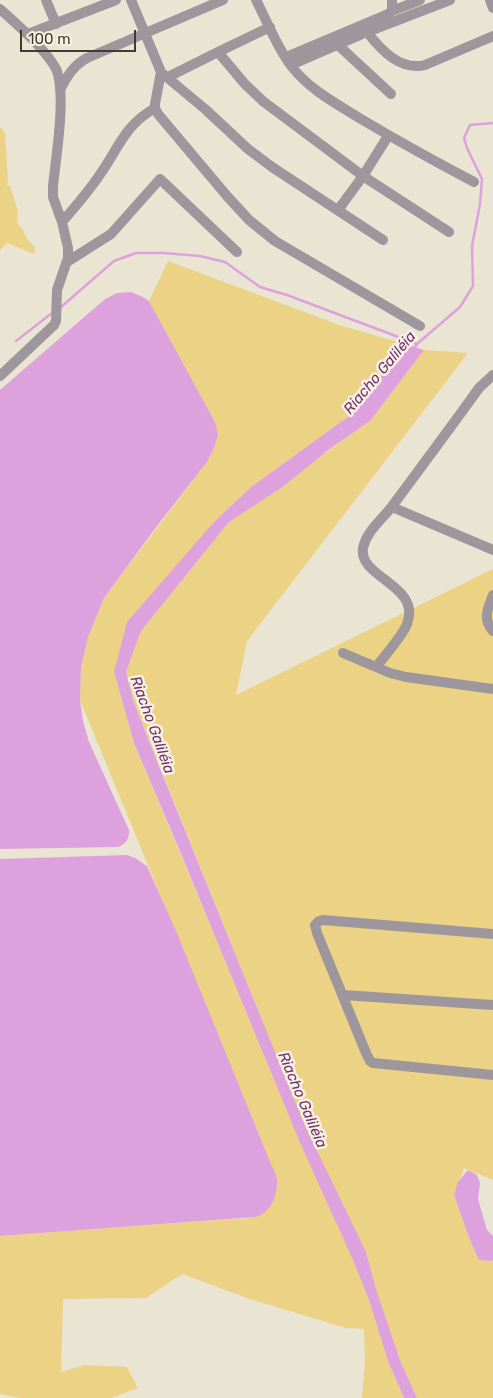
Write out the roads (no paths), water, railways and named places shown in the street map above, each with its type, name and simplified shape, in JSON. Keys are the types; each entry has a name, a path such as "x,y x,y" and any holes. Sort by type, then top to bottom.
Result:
{"street":[{"path":"46,0 56,24"},
{"path":"28,34 56,24 90,5 116,0"},
{"path":"131,0 164,74 248,149 272,167 383,240"},
{"path":"60,90 66,78 78,63 222,0"},
{"path":"256,0 288,61 299,75 316,91 388,136 474,182"},
{"path":"288,61 388,14 392,5 420,0"},
{"path":"288,61 338,45 450,0"},
{"path":"490,0 493,8"},
{"path":"0,9 28,34 56,70 60,90 60,116 53,192 56,209 62,222 68,248 67,262 57,290 54,325 0,376"},
{"path":"164,74 218,52 270,27"},
{"path":"367,32 376,44 392,59 418,67 493,36"},
{"path":"338,45 391,94"},
{"path":"218,52 244,83 264,102 363,176 449,232"},
{"path":"62,222 86,195 103,171 127,130 155,108 164,74"},
{"path":"155,108 158,114 249,220 275,241 420,326"},
{"path":"338,210 363,176 388,136"},
{"path":"67,262 111,234 160,180 237,252"},
{"path":"376,668 407,626 410,614 405,597 366,562 363,552 366,538 392,507 480,388 493,375"},
{"path":"392,507 493,550"},
{"path":"493,595 487,613 487,623 493,631"},
{"path":"343,653 376,668 406,677 493,689"},
{"path":"493,934 319,920 315,925 366,1053 373,1063 493,1075"},
{"path":"343,995 493,1005"}],"waterway":[{"name":"Riacho Galiléia","path":"413,350 417,344 460,307 473,286 472,246 480,204 482,179 464,138 470,125 493,123"},
{"path":"61,307 114,261 136,253 200,256 225,262 260,287 287,295 417,344"},
{"path":"16,341 52,313"}]}
